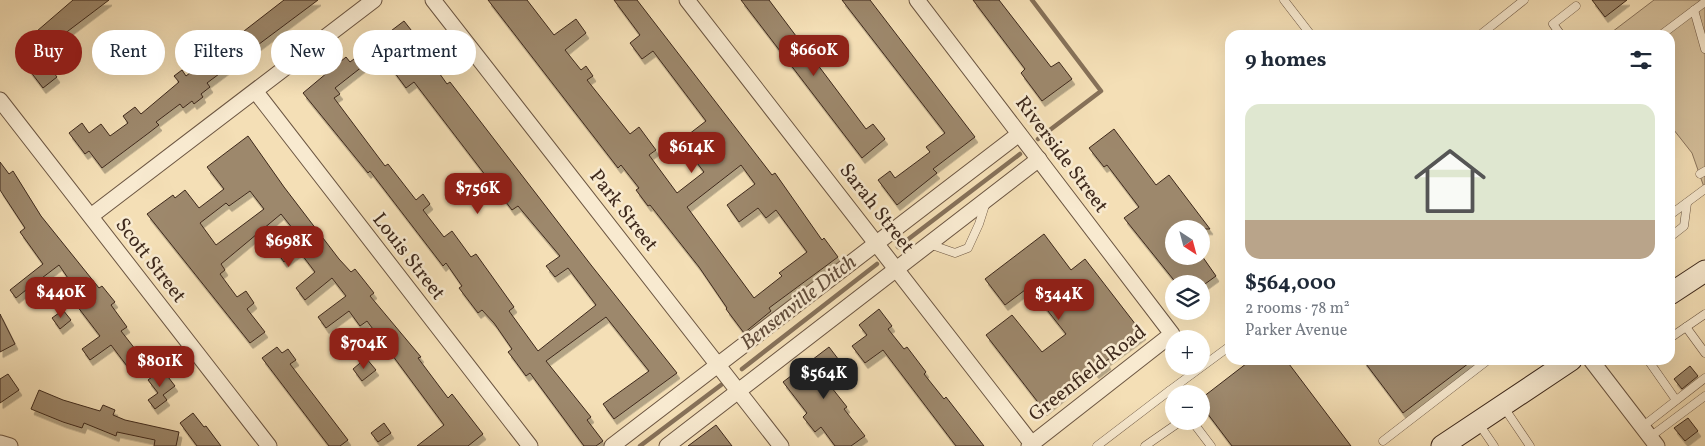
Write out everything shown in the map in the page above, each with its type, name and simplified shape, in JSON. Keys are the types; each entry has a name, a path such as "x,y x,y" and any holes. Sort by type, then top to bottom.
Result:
{"main road":[{"path":"1675,291 1705,271"},
{"path":"1442,446 1564,365"}],"street":[{"path":"91,216 256,92 374,0"},
{"name":"Park Street","path":"433,0 781,446"},
{"name":"Sarah Street","path":"687,0 897,269 1030,445"},
{"name":"Riverside Street","path":"917,0 1169,330"},
{"name":"Louis Street","path":"256,92 530,446"},
{"name":"Scott Street","path":"0,100 269,446"},
{"path":"612,446 876,242 1020,134"},
{"path":"667,446 1039,159"},
{"name":"Greenfield Road","path":"1030,445 1165,339"},
{"path":"1594,365 1650,437"},
{"path":"0,443 10,446"}],"lane":[{"path":"1284,0 1307,30"},
{"path":"1486,30 1524,0"},
{"path":"1668,30 1705,2"},
{"path":"1557,30 1553,24 1576,6"},
{"path":"1694,10 1705,49"},
{"path":"1675,211 1704,190"},
{"path":"929,244 955,253 968,248 979,224 986,200"},
{"path":"1675,233 1684,226 1687,203"},
{"path":"1675,335 1705,314"},
{"path":"1686,327 1705,353"},
{"path":"1182,385 1225,350"},
{"path":"1383,441 1482,365"},
{"path":"1652,365 1676,400"},
{"path":"1650,437 1676,400 1705,378"},
{"path":"1650,437 1705,396"},
{"path":"1097,446 1165,398"},
{"path":"1502,406 1530,446"},
{"path":"1477,423 1494,446"},
{"path":"1145,446 1168,430"},
{"path":"1199,430 1211,446"}],"shaded area":[{"path":"1654,0 1705,0 1705,190 1692,153 1675,131 1675,30 1615,30"}],"building":[{"path":"73,0 109,0 69,30 38,30"},
{"path":"284,0 318,0 278,30 271,30 271,35 261,43 261,30 245,30"},
{"path":"488,0 527,0 554,35 576,19 586,33 565,50 581,70 586,66 593,76 587,80 630,134 639,127 656,150 649,155 677,193 704,172 680,141 706,121 653,51 642,59 630,43 640,35 614,0 637,0 772,175 775,173 822,240 824,238 838,257 769,308 771,311 744,333 699,267 636,190 639,188 621,165 618,168","holes":["741,165 755,184 727,205 739,222 758,208 766,218 776,210 807,252 779,273 782,276 754,298 687,207"]},
{"path":"741,0 769,0 866,129 873,124 885,139 862,158"},
{"path":"842,0 870,0 975,137 933,169 937,173 897,205 878,180 890,171 895,178 930,152 926,147 945,133"},
{"path":"973,0 999,0 1051,67 1059,62 1072,79 1042,101 1021,73 1025,69"},
{"path":"1592,0 1627,0 1605,17"},
{"path":"404,21 411,30 392,30"},
{"path":"346,57 350,62 353,60 353,74 335,88 340,94 334,98 385,166 388,164 416,200 423,194 430,204 423,210 444,237 452,231 471,257 476,254 514,307 509,311 538,351 596,305 568,268 555,277 546,266 560,256 518,206 512,210 414,82 406,88 396,75 441,75 447,84 450,82 677,373 614,419 603,404 649,371 606,317 546,361 591,417 587,420 603,441 596,446 584,446 530,373 526,376 508,352 512,349 494,323 482,310 478,313 459,288 462,286 446,263 443,266 370,171 368,173 303,93 324,75 343,75 343,60"},
{"path":"33,75 56,75 57,77 43,88"},
{"path":"218,75 207,83 210,87 201,94 203,97 194,104 192,101 183,108 180,104 156,122 159,125 102,168 89,151 85,154 69,133 82,123 89,133 101,124 110,136 128,123 123,116 135,107 141,114 179,82 174,76"},
{"path":"1114,129 1156,185 1169,175 1203,220 1165,220 1165,265 1208,265 1216,276 1210,280 1210,275 1170,275 1124,218 1139,207 1107,165 1104,167 1089,148"},
{"path":"248,136 339,259 351,272 355,269 374,293 370,296 421,357 418,358 448,398 452,394 483,434 468,446 417,446 444,425 367,321 360,326 349,311 326,328 318,317 346,296 332,278 305,300 296,288 315,272 299,251 284,262 276,251 297,234 281,214 221,264 225,270 220,274 237,297 246,291 254,303 247,309 265,332 250,343 147,214 173,195 175,198 185,190 199,208 224,189 207,167","holes":["250,191 264,209 216,245 200,223 226,203 229,206"]},
{"path":"0,162 9,174 13,171 41,216 99,288 102,286 115,302 111,305 127,327 121,331 143,359 130,370 111,345 90,360 82,349 100,336 77,306 83,300 59,265 38,281 41,285 29,294 26,290 16,298 10,290 43,264 20,232 25,228 0,190"},
{"path":"1044,234 1071,270 1085,259 1143,334 1106,361 1108,364 1096,373 1093,370 1044,410 986,335 1012,315 1042,352 1066,334 1029,287 1005,305 985,279"},
{"path":"879,309 892,326 888,329 904,349 907,347 926,372 924,374 944,399 946,397 984,446 956,446 883,350 865,363 852,346 867,335 859,325"},
{"path":"63,310 71,320 60,329 52,318"},
{"path":"0,314 15,344 0,352"},
{"path":"277,347 282,353 288,349 296,360 290,364 348,440 340,446 329,446 262,358"},
{"path":"829,347 842,364 824,378 847,407 844,409 865,436 851,446 835,446 821,427 815,432 803,417 807,413 783,382"},
{"path":"366,358 376,370 362,381 353,369"},
{"path":"1245,365 1290,365 1351,446 1232,446 1210,417 1210,392"},
{"path":"1367,365 1466,365 1403,413"},
{"path":"1690,366 1698,376 1682,389 1674,379"},
{"path":"162,369 175,386 163,395 167,400 155,409 148,400 158,393 148,380"},
{"path":"8,374 19,390 0,403 0,379"},
{"path":"39,390 63,400 100,411 103,405 115,410 113,415 125,420 179,432 176,446 154,446 155,440 117,432 116,436 84,423 82,428 31,409"},
{"path":"193,413 204,427 206,426 221,446 197,446 180,423"},
{"path":"1688,418 1698,431 1685,441 1674,428"},
{"path":"384,423 391,433 378,442 371,433"},
{"path":"716,425 732,446 688,446"}],"waterway":[{"name":"Bensenville Ditch","path":"1032,0 1101,91 1038,139"},
{"name":"Bensenville Ditch","path":"898,247 1020,154"},
{"name":"Bensenville Ditch","path":"742,369 877,264"},
{"name":"Bensenville Ditch","path":"640,446 721,385"}]}
